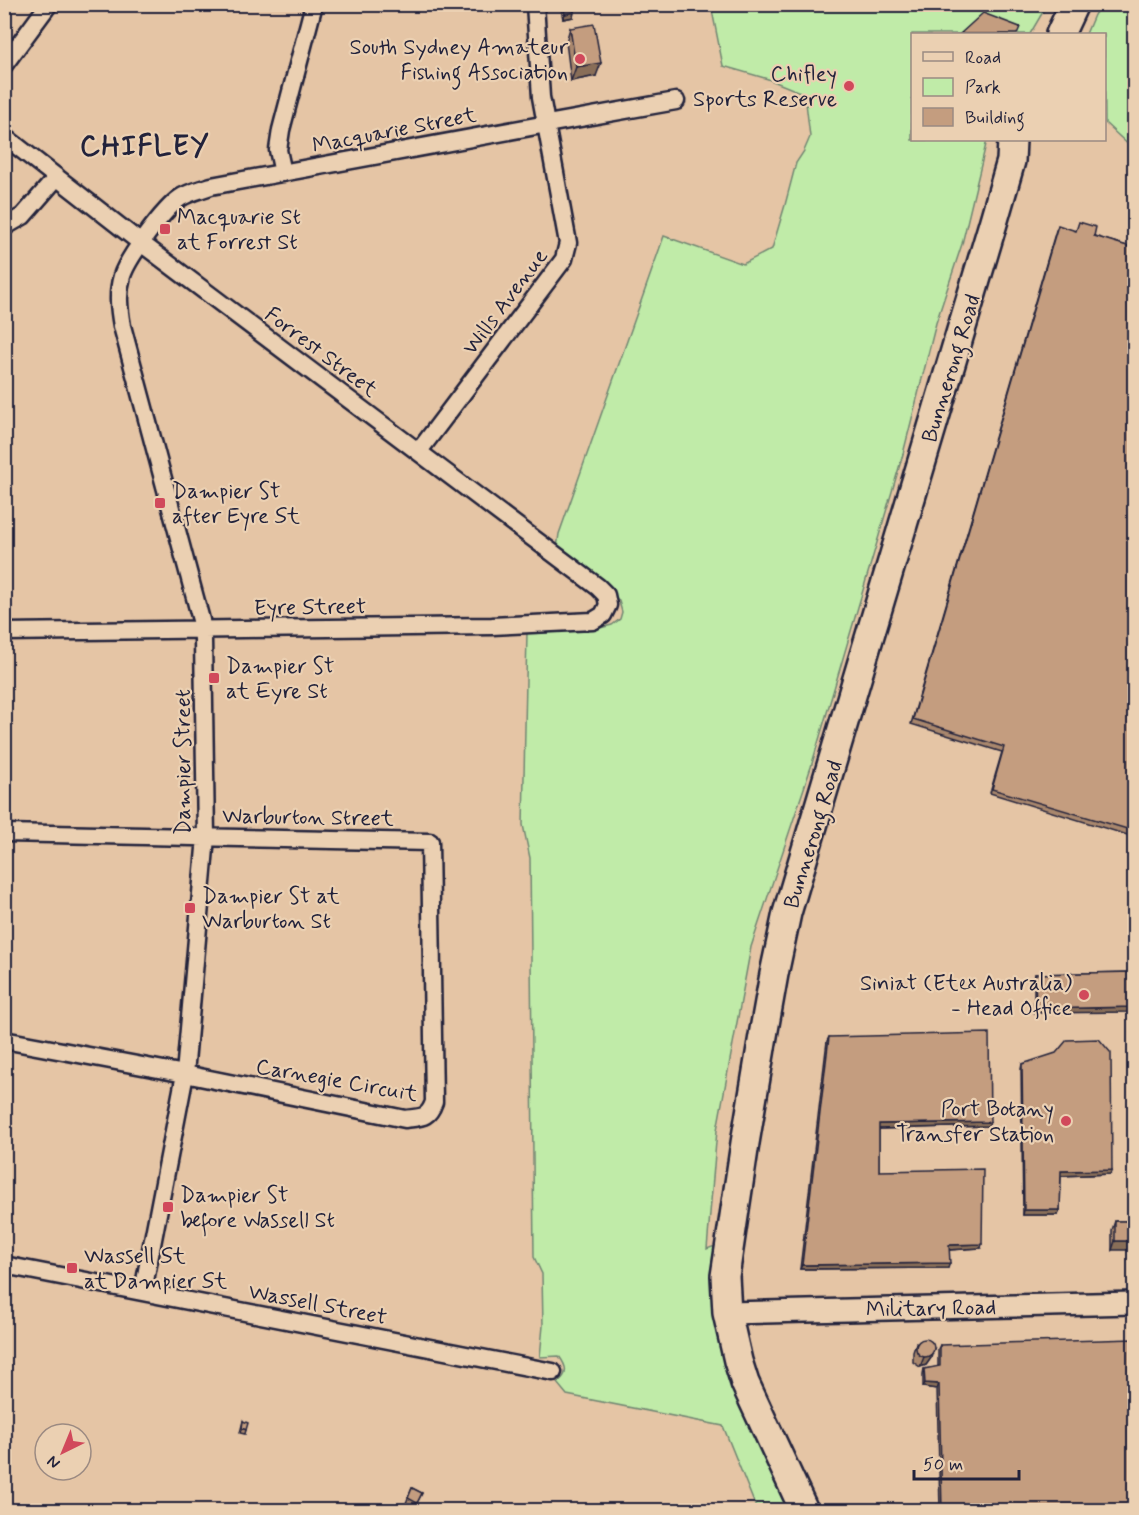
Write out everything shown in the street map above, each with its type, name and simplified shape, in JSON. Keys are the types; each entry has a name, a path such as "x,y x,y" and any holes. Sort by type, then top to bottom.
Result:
{"main road":[{"path":"1045,33 1059,4"},
{"path":"1060,33 1074,4"},
{"name":"Bunnerong Road","path":"804,1510 745,1383 727,1313 725,1276 745,1143 774,974 787,913 1015,147"}],"street":[{"path":"4,65 49,4"},
{"path":"283,173 278,150 280,130 314,4"},
{"name":"Wills Avenue","path":"419,452 564,259 568,243 541,97 535,4"},
{"name":"Macquarie Street","path":"141,243 174,203 210,186 676,101"},
{"name":"Forrest Street","path":"4,136 141,243 598,587 606,595 608,604"},
{"path":"4,227 23,216 57,177"},
{"name":"Dampier Street","path":"141,243 123,273 118,304 201,620 206,837 185,1074 143,1291"},
{"name":"Eyre Street","path":"4,632 492,626 593,621 603,615 608,604"},
{"name":"Warburton Street","path":"4,833 430,842"},
{"name":"Carnegie Circuit","path":"4,1040 405,1119 422,1117 431,1111 434,1102 430,842"},
{"name":"Wassell Street","path":"4,1265 553,1372"},
{"name":"Military Road","path":"727,1313 1134,1303"}],"green space":[{"path":"1101,4 1134,5 1134,150 1106,124 1106,33 1086,33"},
{"path":"711,5 1047,5 1031,33 911,33 911,141 987,141 962,244 936,323 903,454 811,767 751,947 717,1130 707,1249 715,1246 714,1281 793,1510 757,1510 723,1426 567,1395 557,1383 565,1373 564,1364 559,1356 540,1357 543,1326 542,1274 534,1257 530,858 523,825 527,632 600,628 612,625 620,619 622,612 619,601 611,591 557,548 559,534 664,236 743,264 772,249 796,163 810,137 805,94 768,79 723,66"}],"building":[{"path":"563,4 575,4 573,5 574,12 565,14"},
{"path":"983,13 1020,27 1017,33 961,33"},
{"path":"594,24 601,63 576,67 570,28"},
{"path":"1079,222 1096,227 1094,236 1134,248 1134,831 992,789 1004,747 913,719 1058,225 1076,231"},
{"name":"Siniat (Etex Australia) - Head Office","path":"1134,972 1134,1007 1036,1009 1035,974"},
{"path":"989,1033 990,1122 879,1124 879,1171 983,1169 982,1244 949,1245 950,1263 802,1265 829,1037"},
{"name":"Port Botany Transfer Station","path":"1099,1039 1111,1053 1112,1170 1061,1171 1060,1210 1024,1210 1022,1064 1056,1053 1067,1040"},
{"path":"1115,1221 1134,1221 1134,1241 1115,1241"},
{"path":"925,1339 931,1342 934,1348 931,1354 925,1357 919,1354 916,1348 919,1342"},
{"path":"1134,1339 1134,1510 942,1510 939,1384 925,1383 924,1369 940,1366 940,1345"},
{"path":"243,1421 248,1423 246,1430 242,1428"},
{"path":"412,1488 422,1493 417,1503 408,1498"}],"place":[{"name":"South Sydney Amateur Fishing Association","path":"580,59"},
{"name":"Chifley Sports Reserve","path":"849,86"},
{"name":"Macquarie St at Forrest St","path":"165,229"},
{"name":"Dampier St after Eyre St","path":"160,503"},
{"name":"Dampier St at Eyre St","path":"214,678"},
{"name":"Dampier St at Warburton St","path":"190,908"},
{"name":"Siniat (Etex Australia) - Head Office","path":"1084,995"},
{"name":"Port Botany Transfer Station","path":"1066,1121"},
{"name":"Dampier St before Wassell St","path":"168,1207"},
{"name":"Wassell St at Dampier St","path":"72,1268"}],"district":[{"name":"CHIFLEY","path":"145,145"}]}
